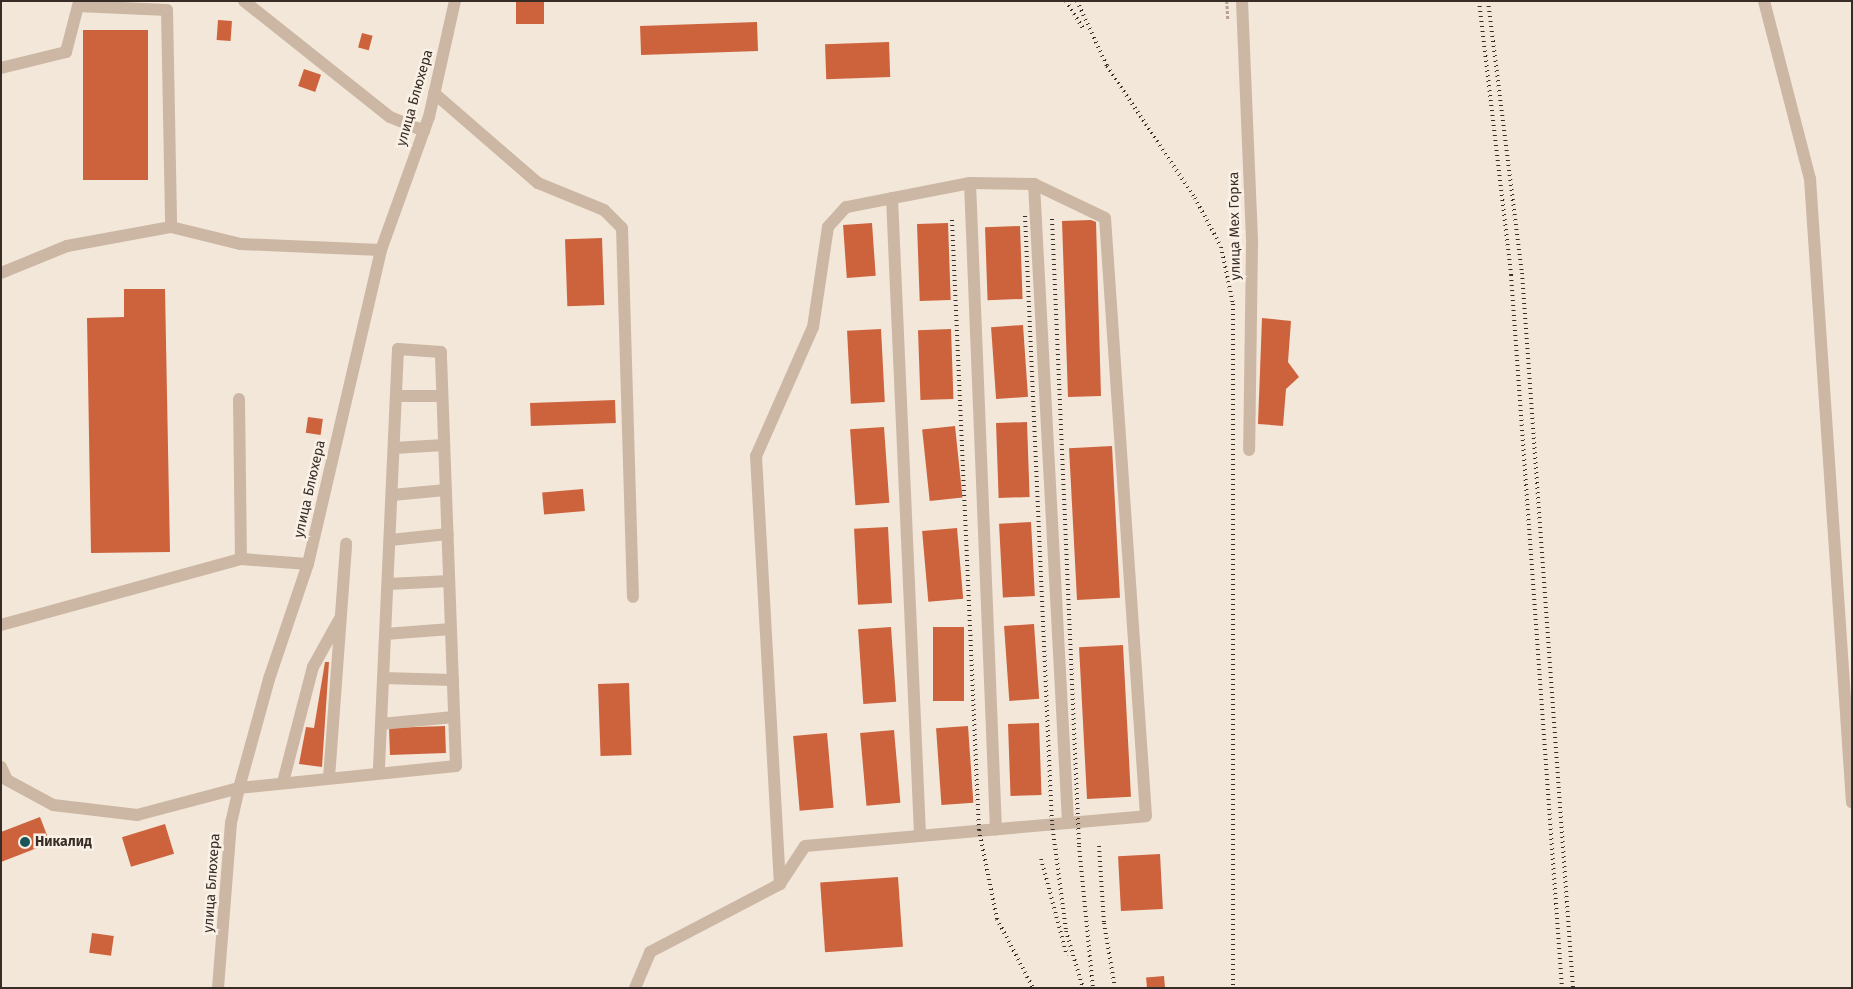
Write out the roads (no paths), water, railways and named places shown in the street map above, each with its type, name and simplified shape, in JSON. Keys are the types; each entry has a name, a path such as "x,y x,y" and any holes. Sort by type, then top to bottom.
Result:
{"street":[{"path":"244,1 390,117 424,131"},
{"name":"улица Блюхера","path":"218,988 231,823 239,788 268,679 308,564 381,250 424,131 455,1"},
{"name":"улица Мех Горка","path":"1242,1 1252,244 1249,450"},
{"path":"1764,1 1810,178 1852,803"},
{"path":"1,68 66,52 78,6 168,10 171,227"},
{"path":"434,93 538,183 604,210 622,228 633,596"},
{"path":"970,183 996,829"},
{"path":"635,988 650,952 780,884 805,846 1146,816 1105,218 1034,184 970,183 846,207 828,227 813,328 756,456 780,884"},
{"path":"1034,184 1068,822"},
{"path":"892,198 920,835"},
{"path":"1,273 67,246 171,227 242,244 381,250"},
{"path":"1,767 7,780 53,805 137,815 239,788 283,782 456,766 441,352 398,349 379,773"},
{"path":"396,396 442,396"},
{"path":"239,399 241,559"},
{"path":"394,448 444,445"},
{"path":"392,495 446,490"},
{"path":"390,540 448,534"},
{"path":"329,778 346,544"},
{"path":"1,625 241,559 308,564"},
{"path":"388,584 449,581"},
{"path":"283,782 313,667 341,618"},
{"path":"385,634 451,629"},
{"path":"383,678 453,680"},
{"path":"381,724 454,717"}],"railway":[{"path":"1066,1 1084,30"},
{"path":"1077,1 1107,66 1195,198 1221,247 1233,304 1233,988"},
{"path":"1479,1 1511,275 1562,988"},
{"path":"1488,1 1522,273 1573,988"},
{"path":"1025,216 1052,824 1066,931 1083,988"},
{"path":"1052,219 1079,846 1093,988"},
{"path":"952,220 979,830 997,919 1033,988"},
{"path":"1099,846 1104,923 1115,988"},
{"path":"1041,859 1067,956"}],"place":[{"name":"Никалид","path":"25,842"}]}
